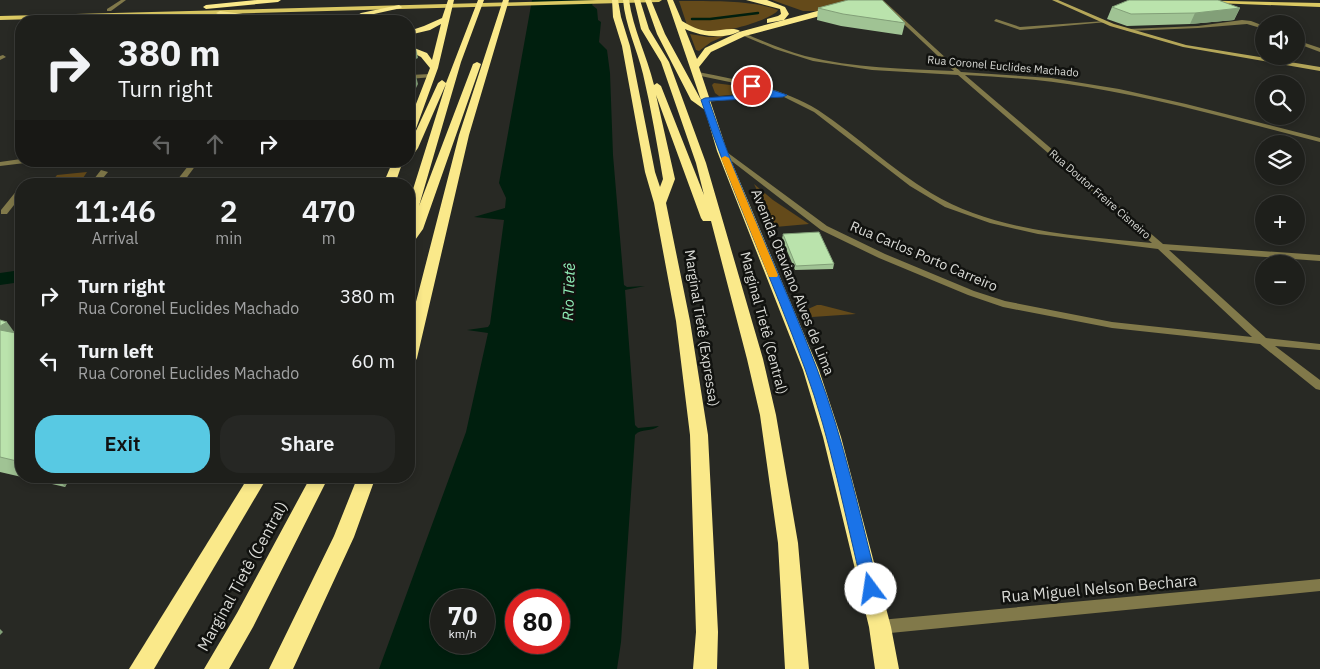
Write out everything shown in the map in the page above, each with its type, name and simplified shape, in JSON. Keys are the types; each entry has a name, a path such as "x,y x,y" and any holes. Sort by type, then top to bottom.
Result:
{"highway":[{"path":"206,8 278,0"},
{"path":"383,0 400,5"},
{"path":"415,118 439,52 444,16 451,0"},
{"path":"415,201 457,62 481,0"},
{"path":"415,334 464,136 506,0"},
{"name":"Marginal Tietê (Expressa)","path":"615,0 617,17 626,46 650,172 660,203 683,321 699,435 707,632 705,669"},
{"name":"Marginal Tietê (Central)","path":"637,0 646,29 665,62 701,163 755,360 768,415 788,543 797,669"},
{"path":"648,0 661,34 696,100 706,104"},
{"name":"Avenida Otaviano Alves de Lima","path":"670,0 697,70 722,151 811,370 832,437 880,627 887,669"},
{"path":"750,0 767,2 792,11 821,12"},
{"path":"697,70 708,50 742,34 821,12 876,0"},
{"path":"626,2 647,74 669,179 660,203"},
{"path":"361,15 400,5"},
{"path":"680,24 697,32 726,33 781,18 785,14 783,8"},
{"path":"219,12 240,15"},
{"path":"415,31 427,28 444,16"},
{"path":"415,232 480,57 492,46"},
{"path":"415,51 424,55 432,72"},
{"path":"415,143 448,69 457,62"},
{"path":"647,74 654,80 671,121 706,218 717,224"},
{"path":"141,669 255,483"},
{"name":"Marginal Tietê (Central)","path":"216,669 246,620 316,483"},
{"path":"281,669 344,537 363,483"}],"main road":[{"path":"131,15 527,0"},
{"path":"425,4 659,0"},
{"path":"1054,0 1105,22 1185,46 1320,69"},
{"path":"1190,0 1310,4 1320,6"},
{"path":"0,12 400,5"},
{"path":"0,18 15,18"}],"street":[{"path":"109,10 124,0"},
{"name":"Rua Doutor Freire Cisneiro","path":"880,0 958,72 1161,247 1265,343 1320,386"},
{"path":"1190,0 1207,7"},
{"path":"1232,16 1255,25"},
{"path":"996,20 1020,29 1105,22"},
{"path":"1128,30 1248,22"},
{"name":"Rua Coronel Euclides Machado","path":"742,34 769,45 822,60 882,68 1048,79 1127,92 1320,140"},
{"path":"1305,44 1320,50"},
{"path":"697,70 766,88 815,110 927,194 980,217 1051,236 1250,255 1320,258"},
{"path":"415,76 432,72"},
{"path":"706,104 783,95"},
{"name":"Rua Carlos Porto Carreiro","path":"722,151 824,228 882,256 971,293 1003,304 1112,325 1265,343 1320,347"},
{"path":"0,164 15,162"},
{"path":"183,178 191,167"},
{"path":"99,178 104,172"},
{"path":"4,212 15,198"},
{"name":"Rua Miguel Nelson Bechara","path":"880,627 1320,585"}],"shaded area":[{"path":"772,0 861,0 817,11 803,11"},
{"path":"679,1 756,4 778,10 760,21 741,27 706,31 687,25"},
{"path":"690,34 708,37 725,36 711,42 699,51 696,50"},
{"path":"714,83 754,88 759,92 719,96 715,93 712,85"},
{"path":"87,172 83,178 55,178 57,175"},
{"path":"754,184 773,200 809,224 775,227"},
{"path":"817,305 856,314 812,317 808,309"}],"water":[{"name":"Rio Tietê","path":"532,0 595,0 592,5 597,9 598,20 601,22 599,42 607,50 610,73 613,155 624,285 627,287 645,286 625,290 635,425 638,428 659,426 640,431 635,435 621,642 617,669 379,669 466,432 488,333 467,330 488,327 490,324 504,220 474,217 505,208 506,198 499,183"},
{"path":"15,271 15,283 0,285 0,273"}],"building":[{"path":"848,0 882,0 905,23 843,14 818,8"},
{"path":"1129,0 1218,0 1240,8 1195,13 1131,14 1112,7"},
{"path":"819,232 834,264 796,266 783,234"},
{"path":"0,320 7,322 0,326"},
{"path":"0,330 15,333 15,461 0,457"}],"waterway":[{"path":"692,19 710,19 758,13"}],"slow traffic":[{"path":"725,158 773,275"}],"route":[{"path":"752,86 766,88 783,95 705,100 707,109 722,151 811,370 832,437 871,589"}]}
